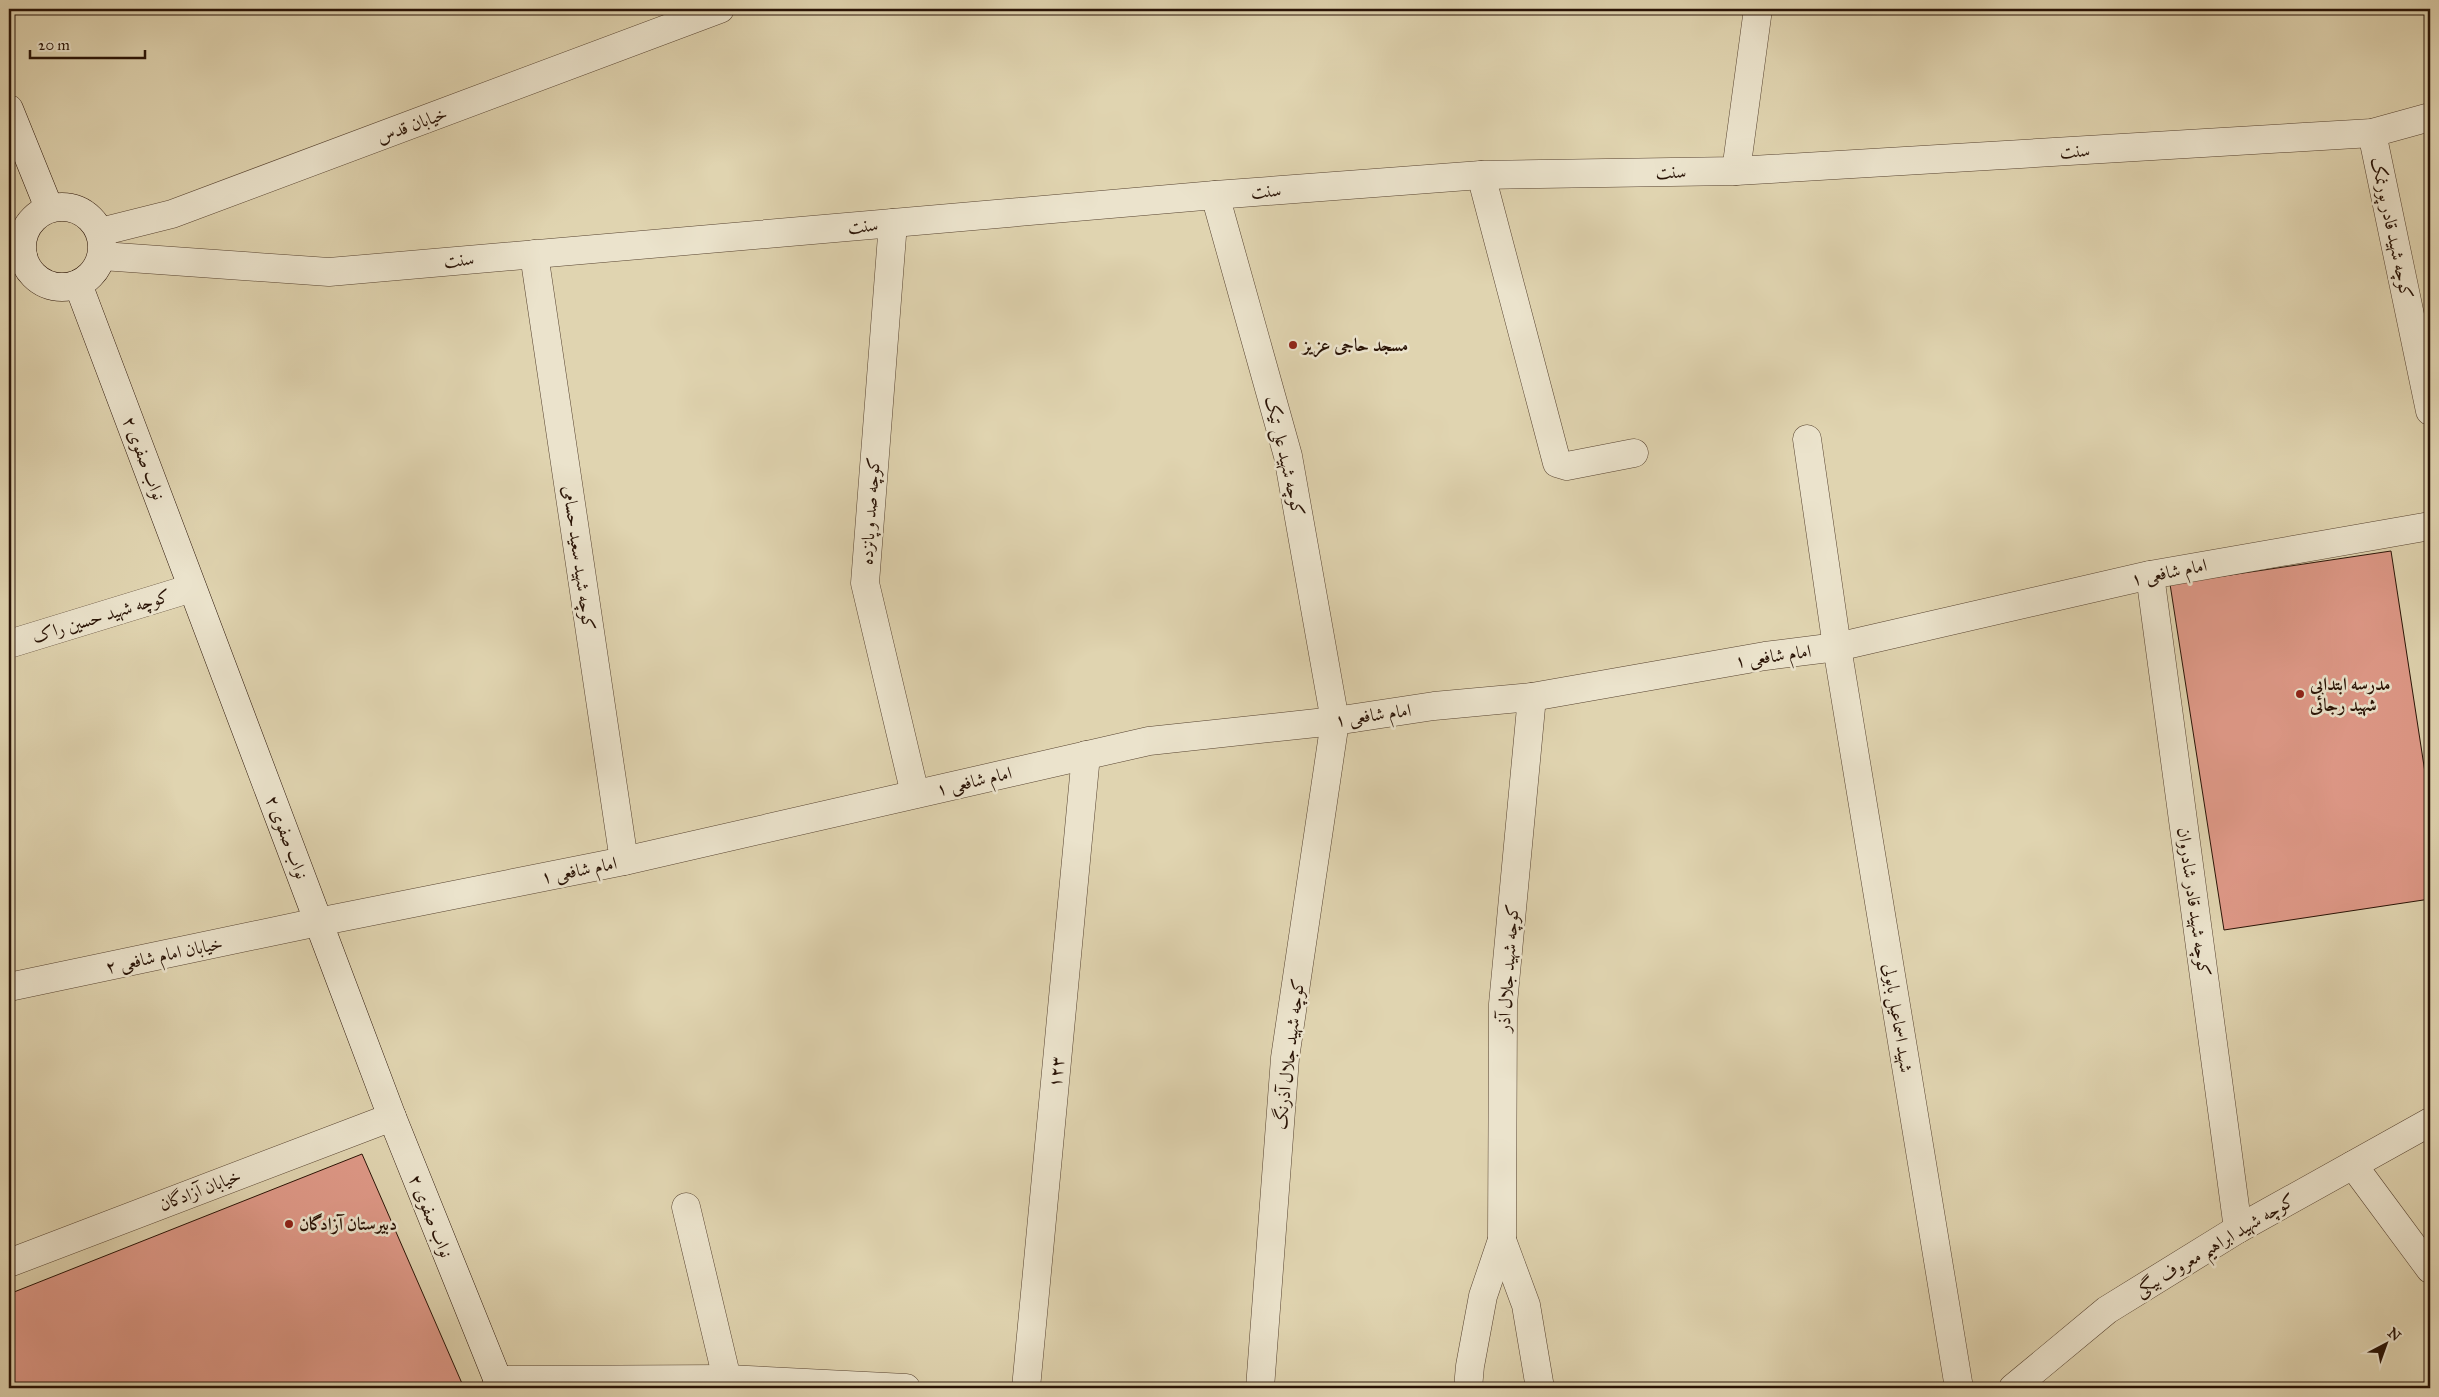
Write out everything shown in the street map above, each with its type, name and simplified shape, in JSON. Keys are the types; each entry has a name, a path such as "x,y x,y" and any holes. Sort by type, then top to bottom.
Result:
{"street":[{"name":"خیابان قدس","path":"101,244 172,214 720,9"},
{"path":"1736,172 1758,9"},
{"path":"9,109 49,208"},
{"name":"سنت","path":"101,244 329,272 1215,195 1481,175 1736,172 2372,133 2430,117"},
{"name":"کوچه شهید قادر پورنمک","path":"2372,133 2430,410"},
{"path":"1481,175 1557,463 1567,466 1634,453"},
{"name":"کوچه شهید علی تیک","path":"1215,195 1288,456 1335,722"},
{"path":"74,207 94,221 101,244 97,267 89,278 78,284 64,287 50,286 38,279 16,258 22,244 24,232 30,222 38,214 49,208 74,207"},
{"name":"کوچه صد و پانزده","path":"893,223 864,583 915,794"},
{"name":"کوچه شهید سعید حسامی","path":"534,254 624,861"},
{"name":"نواب صفوی ۲","path":"78,284 392,1117 499,1384"},
{"name":"شهید اسماعیل بابولی","path":"1807,439 1837,647 1958,1388"},
{"name":"امام شافعی ۱","path":"318,922 624,861 1149,741 1335,722 1434,706 1532,697 1765,656 1837,647 2150,575 2430,526"},
{"name":"کوچه شهید قادر شادروان","path":"2150,575 2238,1229"},
{"name":"کوچه شهید حسین راک","path":"9,644 192,588"},
{"name":"کوچه شهید جلال آذر","path":"1502,1240 1503,1004 1532,697"},
{"name":"کوچه شهید جلال آذرنگ","path":"1260,1388 1285,1058 1335,722"},
{"name":"۱۲۳","path":"1026,1388 1086,755"},
{"name":"خیابان امام شافعی ۲","path":"9,988 318,922"},
{"name":"خیابان آزادگان","path":"9,1263 392,1117"},
{"name":"کوچه شهید ابراهیم معروف بیگی","path":"2013,1388 2107,1310 2238,1229 2430,1122"},
{"path":"2353,1165 2430,1269"},
{"path":"686,1207 727,1379"},
{"path":"1468,1388 1470,1366 1483,1296 1502,1240"},
{"path":"1502,1240 1526,1305 1540,1388"},
{"path":"499,1384 727,1379 906,1388"}],"building":[{"name":"مدرسه ابتدایی شهید رجائی","path":"2391,551 2430,805 2430,899 2224,930 2170,584"},
{"name":"دبیرستان آزادگان","path":"362,1154 464,1388 9,1388 9,1294"}],"place":[{"name":"مسجد حاجی عزیز","path":"1293,345"},
{"name":"مدرسه ابتدایی شهید رجائی","path":"2300,694"},
{"name":"دبیرستان آزادگان","path":"289,1224"}]}
